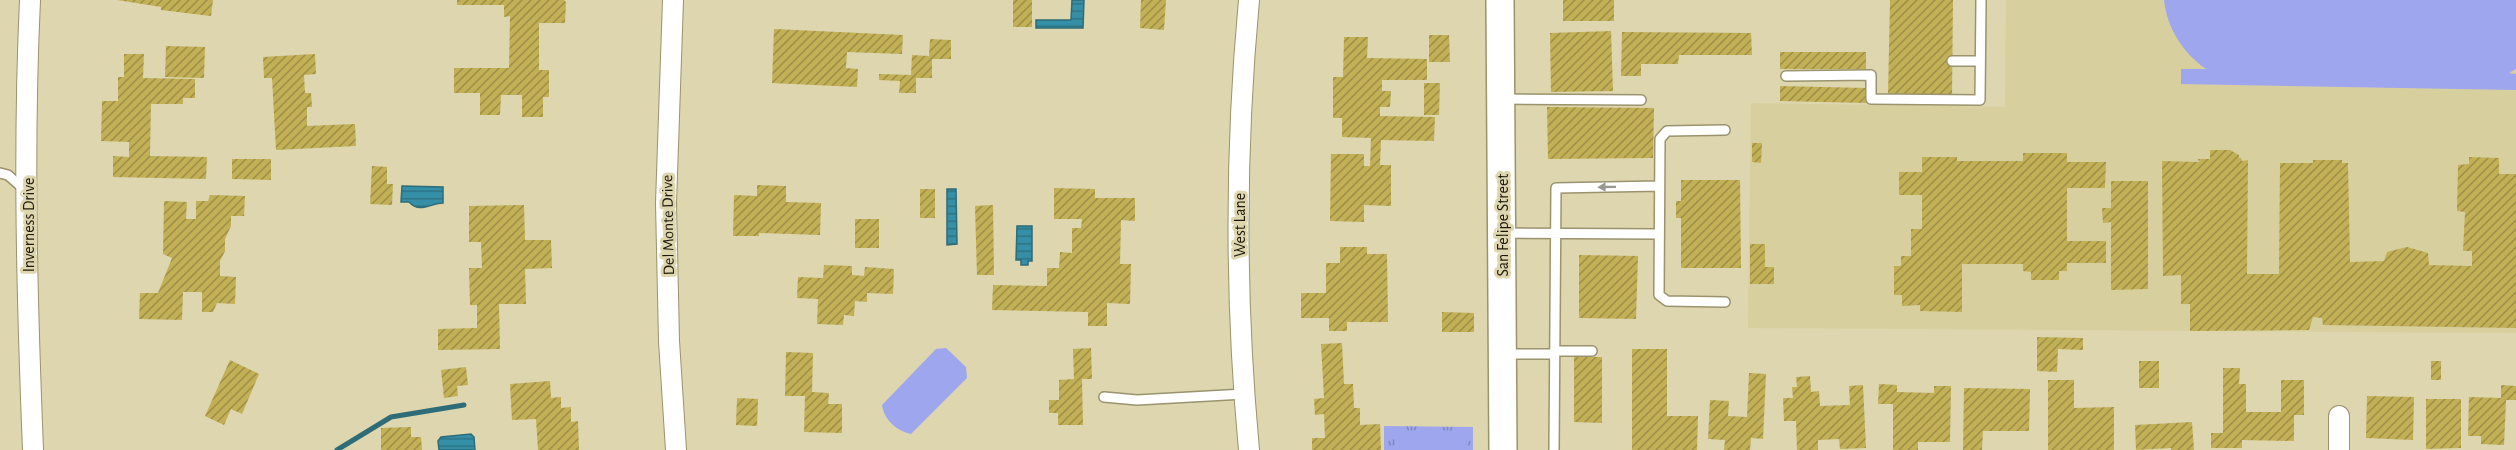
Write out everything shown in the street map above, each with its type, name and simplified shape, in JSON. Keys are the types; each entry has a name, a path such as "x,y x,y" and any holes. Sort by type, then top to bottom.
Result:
{"main road":[{"name":"San Felipe Street","path":"1500,0 1503,450"}],"street":[{"name":"Inverness Drive","path":"30,0 28,340 33,450"},
{"name":"Del Monte Drive","path":"673,0 666,203 669,341 676,450"},
{"name":"West Lane","path":"1249,0 1240,130 1238,220 1241,360 1249,450"},
{"path":"2338,416 2338,450"}],"lane":[{"path":"1786,75 1871,75 1871,99 1980,100 1981,0"},
{"path":"1952,61 1980,61"},
{"path":"1501,99 1641,100"},
{"path":"1725,130 1667,131 1660,139 1658,234 1659,295 1666,301 1725,302"},
{"path":"0,173 8,175 28,193"},
{"path":"1554,450 1556,188 1659,186"},
{"path":"1502,232 1658,234"},
{"path":"1503,354 1592,351"},
{"path":"1104,397 1137,400 1244,394"}],"shaded area":[{"path":"1072,0 1084,0 1083,28 1036,28 1036,20 1071,20"},
{"path":"2006,0 2516,0 2516,333 1748,328 1751,103 2005,107"},
{"path":"402,186 443,187 443,203 421,208 409,202 401,202"},
{"path":"947,189 956,189 957,244 947,245"},
{"path":"1017,226 1032,226 1032,261 1028,261 1028,265 1021,265 1021,260 1016,260"},
{"path":"471,434 474,437 475,450 439,450 438,441 441,437"}],"green space":[{"path":"2164,0 2516,0 2516,69 2509,73 2516,74 2516,90 2181,84 2181,69 2206,69 2183,48 2169,20"},
{"path":"946,348 966,367 967,378 911,434 901,430 888,420 882,405 936,349"},
{"path":"1384,426 1473,427 1473,450 1384,450"},
{"path":"1395,436 1466,436 1467,450 1395,450"}],"building":[{"path":"117,0 213,0 211,16 161,10 161,7"},
{"path":"457,0 564,0 566,2 565,23 539,23 539,70 549,70 549,97 543,97 543,117 522,117 522,95 501,95 500,115 480,115 480,93 454,93 454,68 509,68 510,16 504,17 504,5 457,5"},
{"path":"1013,0 1032,0 1032,27 1013,27"},
{"path":"1141,0 1166,0 1164,30 1140,28"},
{"path":"1563,0 1614,0 1614,21 1563,21"},
{"path":"1890,0 1953,0 1952,96 1888,95"},
{"path":"774,29 903,35 902,54 847,52 846,68 858,69 857,87 772,83"},
{"path":"1611,31 1613,91 1551,92 1550,33"},
{"path":"1622,32 1751,33 1752,55 1679,55 1678,64 1641,64 1641,76 1621,76"},
{"path":"1429,35 1449,35 1450,62 1429,62"},
{"path":"1344,37 1368,37 1367,58 1427,59 1427,80 1382,80 1382,91 1391,91 1390,107 1380,107 1380,116 1435,117 1434,141 1381,140 1380,165 1391,165 1391,206 1364,205 1364,222 1330,221 1331,154 1364,154 1364,166 1370,166 1371,138 1342,137 1342,118 1333,118 1333,77 1343,77"},
{"path":"930,39 951,40 951,59 932,59 932,78 916,78 916,93 899,93 900,81 879,80 879,74 911,75 912,55 929,56"},
{"path":"166,46 205,47 204,78 165,77"},
{"path":"1780,52 1866,52 1866,69 1780,69"},
{"path":"124,54 144,54 143,78 195,79 195,98 183,98 183,104 151,104 150,156 207,157 206,179 113,177 113,156 129,157 129,142 101,141 102,101 118,101 118,77 124,77"},
{"path":"315,54 316,74 304,75 305,93 311,93 312,107 307,107 307,126 355,124 356,146 276,150 272,78 264,78 263,57"},
{"path":"1424,83 1440,83 1439,115 1424,115"},
{"path":"1780,86 1866,88 1866,103 1780,101"},
{"path":"1547,107 1654,108 1653,158 1548,159"},
{"path":"1752,143 1762,143 1761,163 1752,162"},
{"path":"2210,150 2230,150 2239,155 2242,161 2248,160 2247,274 2279,274 2280,163 2342,160 2342,163 2348,163 2350,262 2384,261 2387,252 2407,247 2428,253 2429,265 2472,266 2472,251 2463,251 2465,212 2457,211 2458,165 2469,164 2469,157 2499,158 2499,174 2516,174 2516,328 2323,325 2322,318 2313,317 2309,330 2190,331 2190,304 2181,304 2181,275 2163,276 2162,161 2199,162 2198,159 2210,159"},
{"path":"2023,153 2067,153 2067,162 2106,162 2105,188 2067,188 2067,241 2106,241 2106,263 2067,263 2067,271 2059,271 2059,280 2031,280 2031,272 2023,271 2023,264 1962,264 1962,312 1920,311 1920,305 1902,306 1902,295 1894,295 1894,266 1901,266 1901,256 1911,256 1911,229 1922,229 1922,195 1899,195 1899,172 1922,172 1922,157 1957,157 1957,161 2023,161"},
{"path":"232,159 271,159 271,180 232,179"},
{"path":"372,166 387,167 387,184 393,184 392,205 370,204"},
{"path":"1681,180 1740,180 1741,268 1681,268 1681,218 1676,218 1676,201 1681,201"},
{"path":"2111,181 2148,181 2148,289 2111,290 2111,222 2103,223 2102,208 2111,208"},
{"path":"757,185 786,186 786,202 821,203 820,235 759,233 759,236 733,236 734,195 757,196"},
{"path":"1054,188 1095,189 1095,198 1135,198 1135,221 1121,220 1120,264 1131,264 1130,304 1107,303 1107,326 1088,326 1088,312 992,310 993,285 1047,286 1047,268 1059,268 1060,252 1072,253 1072,228 1081,228 1082,219 1054,219"},
{"path":"920,189 935,189 935,218 920,218"},
{"path":"210,195 245,196 244,216 231,216 231,226 225,239 225,251 220,261 220,276 236,277 235,304 217,303 213,312 202,312 202,292 183,292 182,320 139,319 140,293 158,293 172,258 163,254 164,201 187,202 186,219 196,219 196,201 208,201"},
{"path":"524,205 525,240 551,240 552,268 525,269 526,304 499,304 500,349 438,350 438,329 477,328 477,305 470,305 469,268 482,268 481,242 469,242 469,206"},
{"path":"993,205 994,275 977,275 975,206"},
{"path":"855,219 879,219 879,248 855,248"},
{"path":"1750,244 1765,244 1765,267 1774,267 1774,284 1750,284"},
{"path":"1340,247 1367,247 1367,254 1387,254 1388,322 1347,322 1347,331 1329,331 1329,318 1301,318 1301,293 1326,293 1326,263 1340,263"},
{"path":"1579,255 1638,256 1636,319 1579,318"},
{"path":"824,265 852,266 852,275 864,276 865,267 894,269 893,294 867,293 867,302 855,301 854,316 844,315 843,325 817,324 818,299 797,298 798,277 823,278"},
{"path":"1442,312 1474,313 1474,332 1442,332"},
{"path":"2037,337 2083,338 2083,350 2058,349 2057,372 2037,371"},
{"path":"1342,343 1344,384 1353,384 1354,408 1360,408 1360,425 1380,424 1381,450 1312,450 1312,438 1325,438 1324,414 1315,415 1314,399 1324,398 1321,344"},
{"path":"1091,348 1092,379 1082,379 1083,425 1058,425 1058,413 1049,413 1049,400 1059,400 1059,380 1074,379 1073,349"},
{"path":"1632,349 1667,349 1667,416 1698,416 1697,450 1632,450"},
{"path":"786,352 813,353 812,392 829,393 828,404 842,404 842,433 804,432 805,396 785,396"},
{"path":"1574,357 1602,357 1602,423 1574,422"},
{"path":"230,360 259,374 242,414 231,409 224,425 205,416"},
{"path":"2139,361 2159,361 2159,388 2139,388"},
{"path":"2431,361 2441,361 2441,380 2431,380"},
{"path":"466,367 468,385 457,386 458,396 444,398 441,370"},
{"path":"2223,368 2240,368 2239,384 2246,384 2246,412 2281,412 2281,380 2304,380 2304,415 2294,415 2294,441 2242,440 2242,448 2211,448 2211,433 2223,433"},
{"path":"1749,373 1766,374 1763,439 1751,438 1750,450 1724,450 1725,440 1708,439 1710,400 1729,401 1728,416 1747,417"},
{"path":"1810,376 1811,392 1819,391 1820,406 1850,405 1849,386 1863,385 1866,448 1840,449 1839,439 1818,440 1818,450 1797,450 1796,421 1784,421 1783,398 1793,398 1792,387 1797,387 1796,377"},
{"path":"2048,380 2074,380 2074,408 2114,407 2114,450 2048,450"},
{"path":"550,381 551,398 561,397 561,408 571,407 571,422 578,421 579,450 538,450 536,419 512,420 510,384"},
{"path":"1879,384 1897,385 1897,392 1934,393 1934,386 1951,386 1950,442 1918,442 1918,450 1893,450 1893,404 1878,404"},
{"path":"2501,385 2516,386 2516,400 2506,400 2504,445 2481,444 2481,436 2468,436 2469,397 2501,398"},
{"path":"1964,388 2030,389 2029,431 1983,431 1982,450 1963,450"},
{"path":"2367,396 2414,397 2413,440 2366,438"},
{"path":"737,398 758,399 757,426 736,425"},
{"path":"2426,399 2461,399 2461,448 2426,449"},
{"path":"2192,422 2194,450 2171,450 2171,448 2136,450 2135,425"},
{"path":"411,427 411,437 421,437 422,450 381,450 381,428"}],"waterway":[{"path":"337,450 391,417 464,405"}]}
